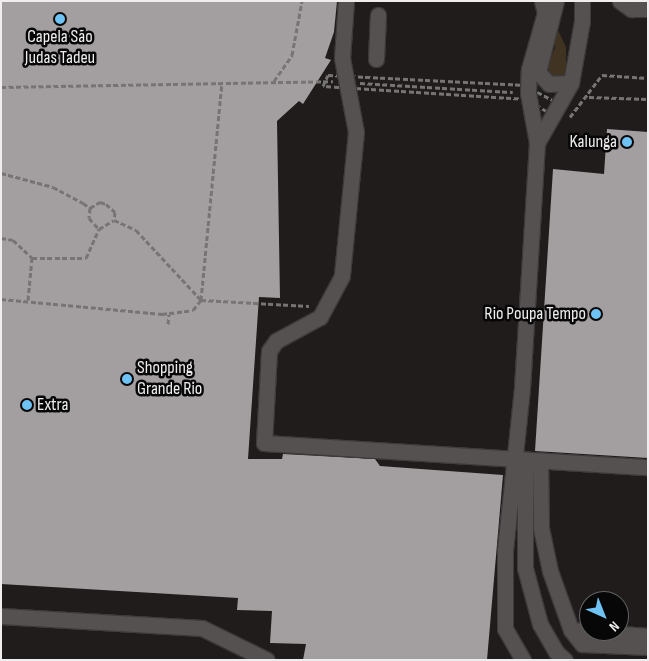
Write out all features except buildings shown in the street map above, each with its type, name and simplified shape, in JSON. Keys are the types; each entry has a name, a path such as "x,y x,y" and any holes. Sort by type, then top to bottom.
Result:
{"lane":[{"path":"346,1 342,31 346,81 356,132 348,241 342,276 320,317 276,341 269,351 262,436 269,445 648,467"},
{"path":"542,1 544,12 531,53 529,94 537,143 525,568 540,624 556,652 565,660"},
{"path":"556,1 538,72 549,84 571,83"},
{"path":"537,143 571,83 582,21 582,1"},
{"path":"620,1 631,9 648,9"},
{"path":"376,59 378,15"},
{"path":"527,461 550,571 571,630 582,644 648,647"},
{"path":"523,660 505,629 505,550 527,461"},
{"path":"1,616 202,628 267,660"},
{"path":"571,630 648,636"}],"path":[{"path":"273,82 292,55 302,1"},
{"path":"557,110 529,94 346,81 328,75 324,86 346,81 529,94 570,117 589,97 602,75 648,78"},
{"path":"1,86 326,81"},
{"path":"346,81 529,94 557,110"},
{"path":"1,299 169,314 193,310 201,300 222,82"},
{"path":"589,97 648,99"},
{"path":"1,173 53,187 90,208"},
{"path":"1,238 13,240 32,258 86,258 99,230 114,220 115,212 106,204 100,202 90,208"},
{"path":"90,208 89,218 99,230"},
{"path":"114,220 136,230 201,300 308,306 320,317"},
{"path":"28,300 32,258"},
{"path":"168,324 169,314"}],"shaded area":[{"path":"557,28 566,47 566,75 565,78 549,79 548,64 555,48 553,35"}],"place":[{"name":"Capela São Judas Tadeu","path":"60,19"},
{"name":"Kalunga","path":"627,142"},
{"name":"Rio Poupa Tempo","path":"596,314"},
{"name":"Shopping Grande Rio","path":"127,379"},
{"name":"Extra","path":"27,405"}]}
